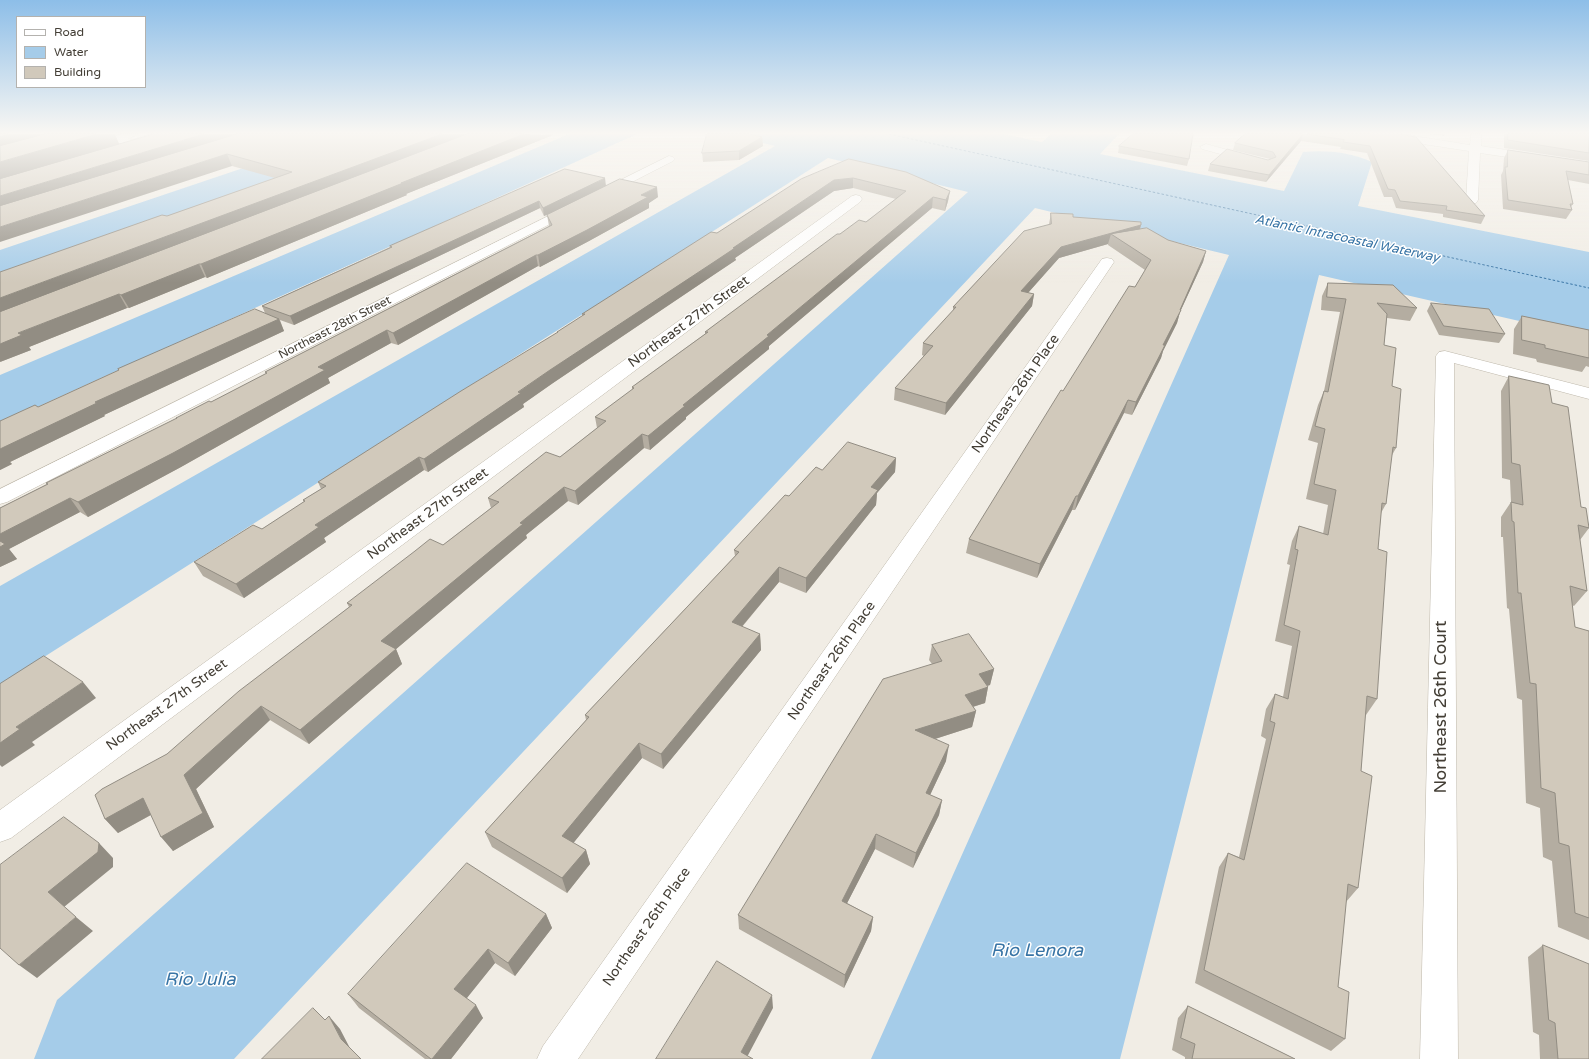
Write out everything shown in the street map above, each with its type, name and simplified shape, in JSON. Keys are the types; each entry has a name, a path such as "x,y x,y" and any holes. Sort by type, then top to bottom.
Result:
{"street":[{"name":"Northeast 28th Street","path":"0,497 619,183"},
{"path":"1472,200 1473,183"},
{"name":"Northeast 27th Street","path":"0,828 856,199"},
{"name":"Northeast 26th Place","path":"556,1059 1107,262"},
{"name":"Northeast 26th Court","path":"1439,1059 1445,356 1589,394"}],"water":[{"path":"197,183 272,183 0,281 0,250"},
{"path":"452,183 528,183 0,424 0,375"},
{"path":"709,183 788,183 0,685 0,586"},
{"path":"933,183 1246,183 1284,191 1288,183 1365,183 1358,206 1589,252 1589,337 1319,275 1120,1059 871,1059 1229,255 1035,208 234,1059 34,1059 57,1000 968,192"}],"building":[{"path":"0,183 41,183 0,196"},
{"path":"74,183 136,183 0,227 0,206"},
{"path":"260,183 309,183 0,298 0,272 162,215 167,216"},
{"path":"337,183 402,183 201,264 18,333 22,335 0,344 0,312"},
{"path":"532,183 594,183 543,208 539,201 290,316 262,306 392,247 390,246"},
{"path":"611,183 640,183 657,187 641,195 648,197 587,230 536,255 393,333 387,330 318,367 325,370 173,453 78,502 70,498 0,534 0,508 48,484 46,483 209,401 211,402 267,373 265,372 552,225 547,215"},
{"path":"794,183 829,183 733,248 735,248 550,370 518,392 521,393 424,459 419,457 315,525 319,527 236,584 194,562 253,525 262,529 305,501 303,500 326,486 318,482 461,391 558,332 585,314 582,314 711,232 717,233"},
{"path":"875,183 932,183 950,191 946,200 933,197 767,335 769,336 683,405 685,406 648,436 642,434 575,491 564,487 520,523 523,524 381,641 396,649 300,730 261,706 184,775 203,813 161,837 143,798 105,819 95,795 102,789 167,754 239,691 352,605 347,603 430,539 443,545 499,502 488,498 546,452 560,457 606,421 595,417 634,388 632,387 708,332 705,332 837,234 840,234 859,220 866,222 906,191"},
{"path":"1386,183 1457,183 1485,216 1446,210 1447,206 1400,201 1395,190 1388,189"},
{"path":"1506,183 1569,183 1573,204 1570,204 1572,210 1508,200"},
{"path":"1051,213 1073,214 1073,217 1141,222 1141,225 1061,247 1021,291 1034,294 946,403 895,388 933,346 923,343 956,307 953,307 1024,231 1051,224"},
{"path":"1147,228 1168,240 1206,251 1181,310 1163,345 1165,345 1136,402 1128,400 1078,496 1076,496 1040,564 969,539 1061,390 1063,391 1129,286 1135,287 1151,260 1111,234"},
{"path":"1328,283 1393,285 1417,308 1377,303 1387,314 1384,345 1396,348 1392,386 1401,389 1396,448 1393,447 1386,504 1382,503 1378,549 1387,552 1377,699 1367,696 1361,771 1372,776 1358,888 1348,884 1338,987 1349,992 1345,1039 1204,970 1228,853 1244,860 1275,723 1270,721 1275,694 1288,699 1300,631 1284,625 1298,550 1295,549 1299,526 1328,535 1336,490 1314,484 1325,429 1315,426 1324,391 1328,392 1346,299 1327,297"},
{"path":"1431,303 1489,309 1505,334 1444,326"},
{"path":"255,309 279,319 95,402 97,403 0,449 0,421 35,405 38,407 119,370 118,369"},
{"path":"1522,316 1589,330 1589,358 1545,348 1545,345 1522,340"},
{"path":"1509,376 1549,385 1552,403 1568,407 1581,507 1586,508 1589,528 1578,525 1587,591 1570,586 1575,627 1589,631 1589,918 1575,913 1569,846 1559,843 1555,793 1541,788 1536,684 1530,683 1521,593 1518,593 1514,522 1512,521 1511,502 1523,505 1520,465 1512,463"},
{"path":"848,442 896,458 871,487 878,490 806,578 779,567 732,622 760,634 661,754 639,743 562,836 586,850 562,878 485,832 589,717 585,715 739,552 734,550 785,495 789,496 816,467 822,470"},
{"path":"0,541 5,544 0,547"},
{"path":"969,634 994,669 979,674 988,687 965,695 976,711 915,730 949,745 926,793 942,800 916,853 876,834 842,901 873,917 845,975 738,915 883,679 942,661 932,645"},
{"path":"44,656 83,682 16,727 20,729 0,743 0,684"},
{"path":"64,817 99,843 98,852 48,892 76,917 19,965 0,948 0,865"},
{"path":"467,863 546,914 508,963 488,949 454,989 476,1005 431,1059 348,994"},
{"path":"1543,945 1589,964 1589,1059 1558,1059 1555,1023 1549,1020"},
{"path":"717,961 772,995 741,1052 753,1059 656,1059"},
{"path":"1188,1006 1295,1059 1192,1059 1195,1044 1181,1038"},
{"path":"313,1008 325,1020 329,1016 341,1039 361,1059 262,1059"}],"ferry route":[{"path":"1114,183 1589,288"}],"water label":[{"name":"Atlantic Intracoastal Waterway","path":"1347,239"},
{"name":"Rio Lenora","path":"1037,951"},
{"name":"Rio Julia","path":"200,980"}]}
